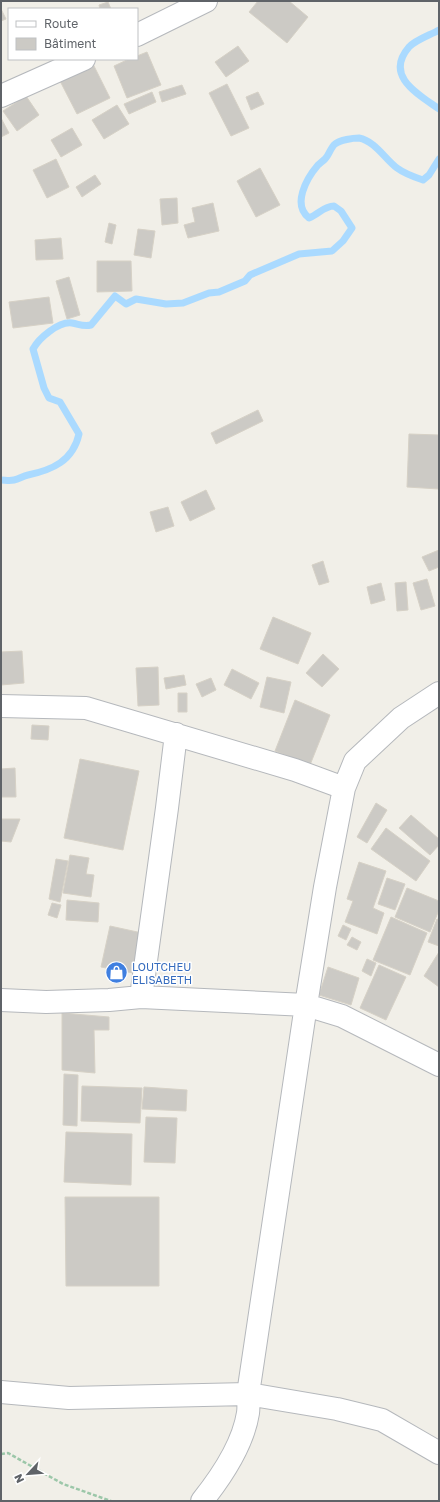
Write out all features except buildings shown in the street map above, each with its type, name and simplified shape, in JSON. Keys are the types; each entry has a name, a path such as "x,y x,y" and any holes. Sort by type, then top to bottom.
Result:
{"street":[{"path":"138,35 206,1"},
{"path":"1,96 82,60"},
{"path":"202,1501 217,1483 237,1447 248,1412 248,1394 306,1005 325,887 344,788 355,761 401,718 435,695"},
{"path":"1,706 86,708 295,770 344,788"},
{"path":"141,997 168,808 176,734"},
{"path":"1,1000 46,1002 109,1000 141,997 306,1005 342,1016 439,1065"},
{"path":"1,1392 69,1398 248,1394 337,1409 382,1420 439,1453"}],"path":[{"path":"1,1454 8,1453 63,1484 111,1501"}],"waterway":[{"path":"439,30 412,44 402,57 400,67 402,75 407,83 422,97 439,109"},
{"path":"1,480 14,480 26,475 37,473 60,463 67,458 72,451 79,434 60,402 49,398 44,388 33,349 50,331 67,323 83,326 91,325 115,296 126,304 136,299 166,304 183,303 209,293 219,292 245,281 250,275 299,254 332,251 343,241 352,228 341,211 334,206 327,207 309,218 304,213 301,199 305,184 313,171 324,160 334,145 343,140 353,138 365,140 375,146 400,170 423,180 429,175 439,159"}],"place":[{"name":"LOUTCHEU ELISABETH","path":"116,973"}]}
